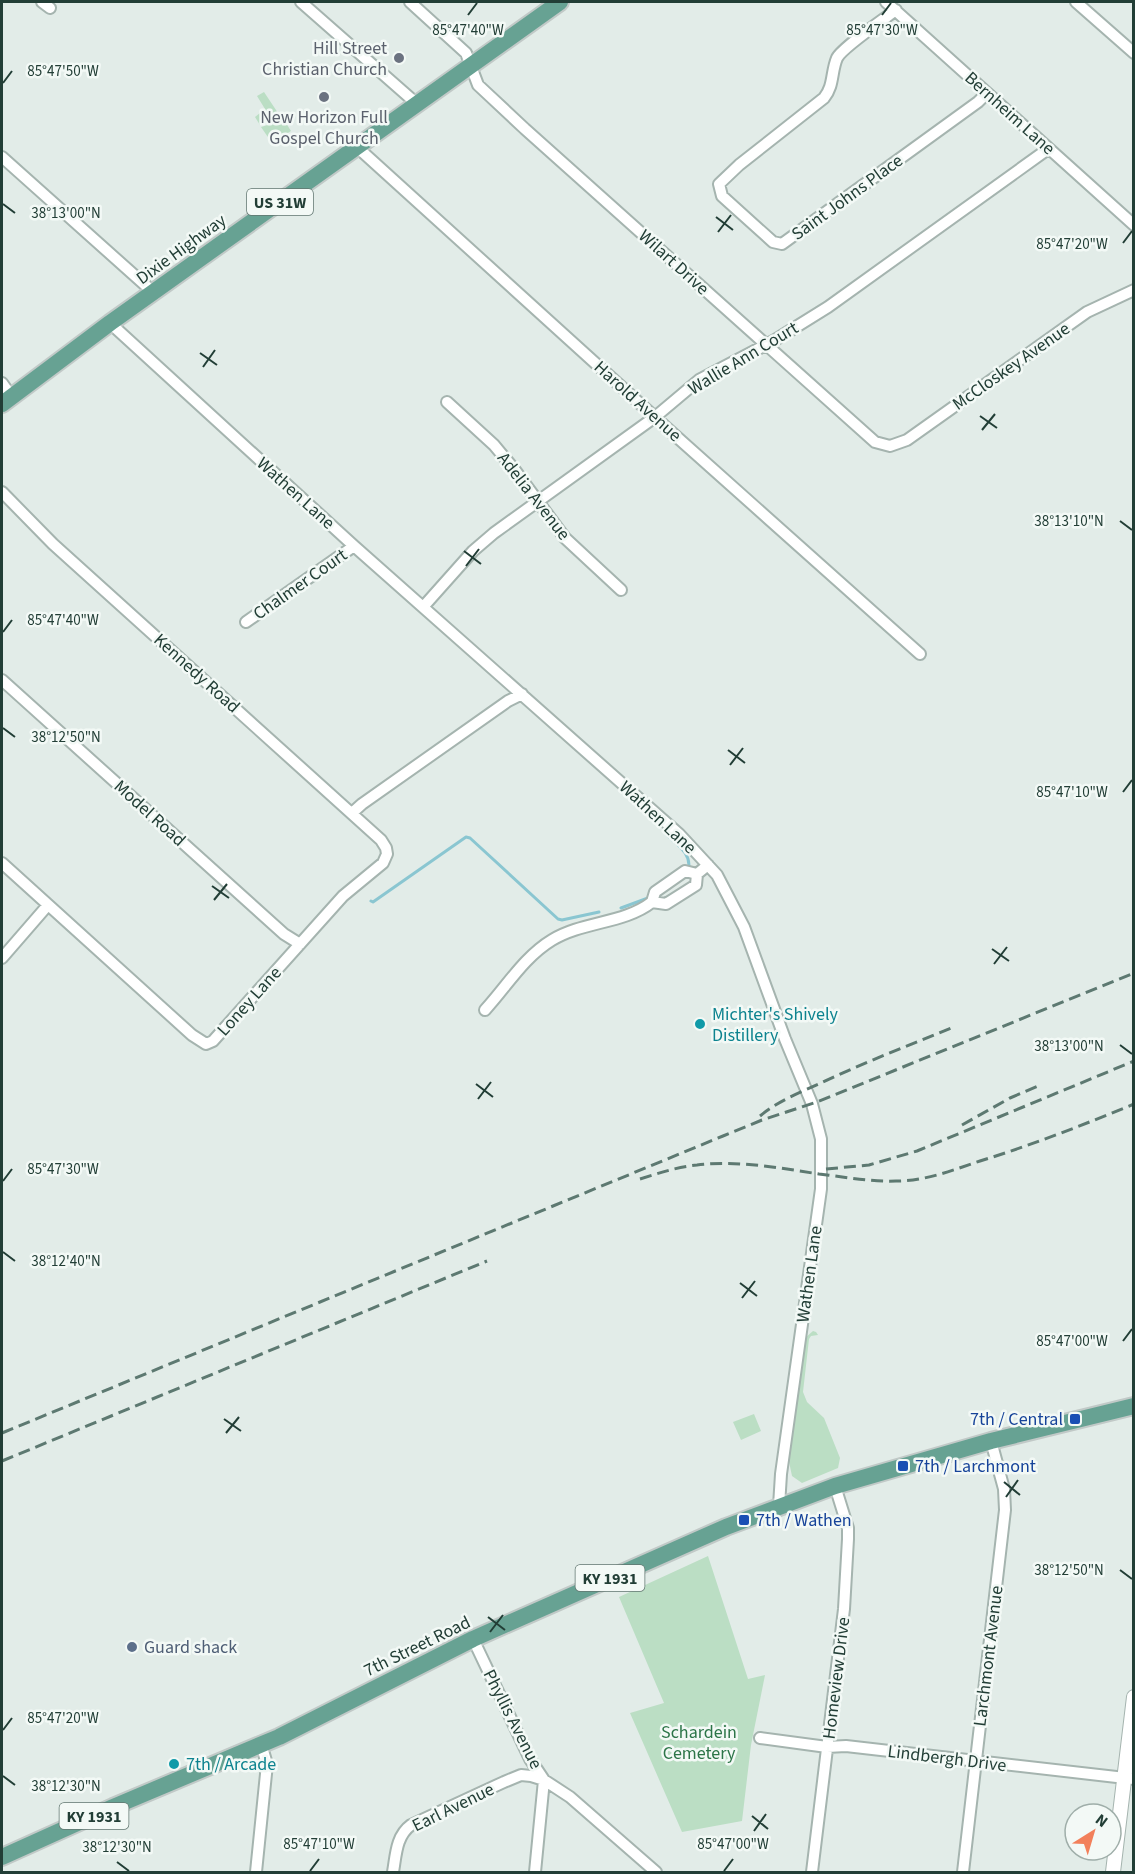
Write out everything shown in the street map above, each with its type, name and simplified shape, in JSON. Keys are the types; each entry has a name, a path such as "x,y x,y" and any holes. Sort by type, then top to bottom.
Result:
{"main road":[{"name":"Dixie Highway","path":"7,400 153,292 560,2"},
{"name":"7th Street Road","path":"2,1857 300,1728 473,1639 699,1538 779,1506 835,1485 991,1441 1134,1406"}],"street":[{"path":"301,2 417,104"},
{"name":"Wilart Drive","path":"410,2 466,52 478,85 525,129 865,434 875,442 890,446"},
{"name":"Bernheim Lane","path":"886,2 1134,225"},
{"path":"1076,2 1134,53"},
{"name":"Saint Johns Place","path":"896,10 838,55 832,72 831,89 824,98 739,165 719,184 722,196 774,242 782,244 978,102 987,93"},
{"name":"Harold Avenue","path":"357,147 920,654"},
{"name":"Wallie Ann Court","path":"424,606 473,552 494,533 655,417 699,380 828,307 1048,148"},
{"path":"2,157 153,292"},
{"name":"McCloskey Avenue","path":"890,446 907,440 1087,312 1134,290"},
{"name":"Wathen Lane","path":"110,323 354,546 679,834 708,865 726,890 744,927 785,1039 812,1104 821,1139 821,1189 781,1474 779,1506"},
{"path":"2,383 7,400"},
{"name":"Adelia Avenue","path":"447,402 494,445 565,538 621,590"},
{"name":"Kennedy Road","path":"2,492 53,544 381,840 386,848 386,857"},
{"name":"Chalmer Court","path":"246,622 354,546"},
{"name":"Model Road","path":"2,680 284,934 300,944"},
{"path":"352,813 522,694"},
{"name":"Loney Lane","path":"2,863 203,1043 213,1041 343,896 383,863 386,857"},
{"path":"652,902 666,904 696,885 697,874 708,865"},
{"path":"485,1010 525,962 553,939 640,911 652,902 655,892 685,871 697,874"},
{"path":"2,958 48,905"},
{"name":"Larchmont Avenue","path":"963,1872 1005,1510 1004,1489 991,1441"},
{"name":"Homeview Drive","path":"812,1872 844,1608 848,1528 835,1485"},
{"name":"Phyllis Avenue","path":"473,1639 530,1759 544,1780 535,1872"},
{"path":"1113,1872 1129,1779 1134,1697"},
{"name":"Lindbergh Drive","path":"760,1738 827,1748 846,1746 1129,1779"},
{"path":"256,1872 267,1764 261,1744"},
{"name":"Earl Avenue","path":"393,1872 401,1836 411,1825 521,1775 544,1780"},
{"path":"544,1780 570,1797 656,1872"}],"green space":[{"path":"264,92 282,119 260,125 255,117 265,109 257,96"},
{"path":"284,120 291,131 272,143 261,127"},
{"path":"813,1331 818,1335 811,1336 809,1339 803,1392 807,1402 824,1418 840,1458 838,1468 802,1483 792,1476 788,1457 805,1338"},
{"path":"754,1414 761,1431 741,1440 733,1422"},
{"name":"Schardein Cemetery","path":"708,1556 748,1679 765,1675 751,1745 742,1821 682,1832 630,1713 664,1703 619,1597"}],"waterway":[{"path":"666,834 686,854 688,870"},
{"path":"371,901 373,902 466,837 470,838 558,919 599,912"},
{"path":"621,908 648,898"}],"railway":[{"path":"2,1433 762,1120 817,1102 1134,973"},
{"path":"760,1116 798,1093 954,1027"},
{"path":"826,1169 869,1165 917,1151 1134,1061"},
{"path":"962,1125 1010,1098 1038,1086"},
{"path":"640,1179 682,1167 727,1163 868,1180 918,1179 1019,1148 1134,1104"},
{"path":"2,1461 487,1261"}],"place":[{"name":"Hill Street Christian Church","path":"399,58"},
{"name":"New Horizon Full Gospel Church","path":"324,97"},
{"name":"Michter's Shively Distillery","path":"700,1024"},
{"name":"7th / Central","path":"1075,1419"},
{"name":"7th / Larchmont","path":"903,1466"},
{"name":"7th / Wathen","path":"744,1520"},
{"name":"Guard shack","path":"132,1647"},
{"name":"7th / Arcade","path":"174,1764"}]}
